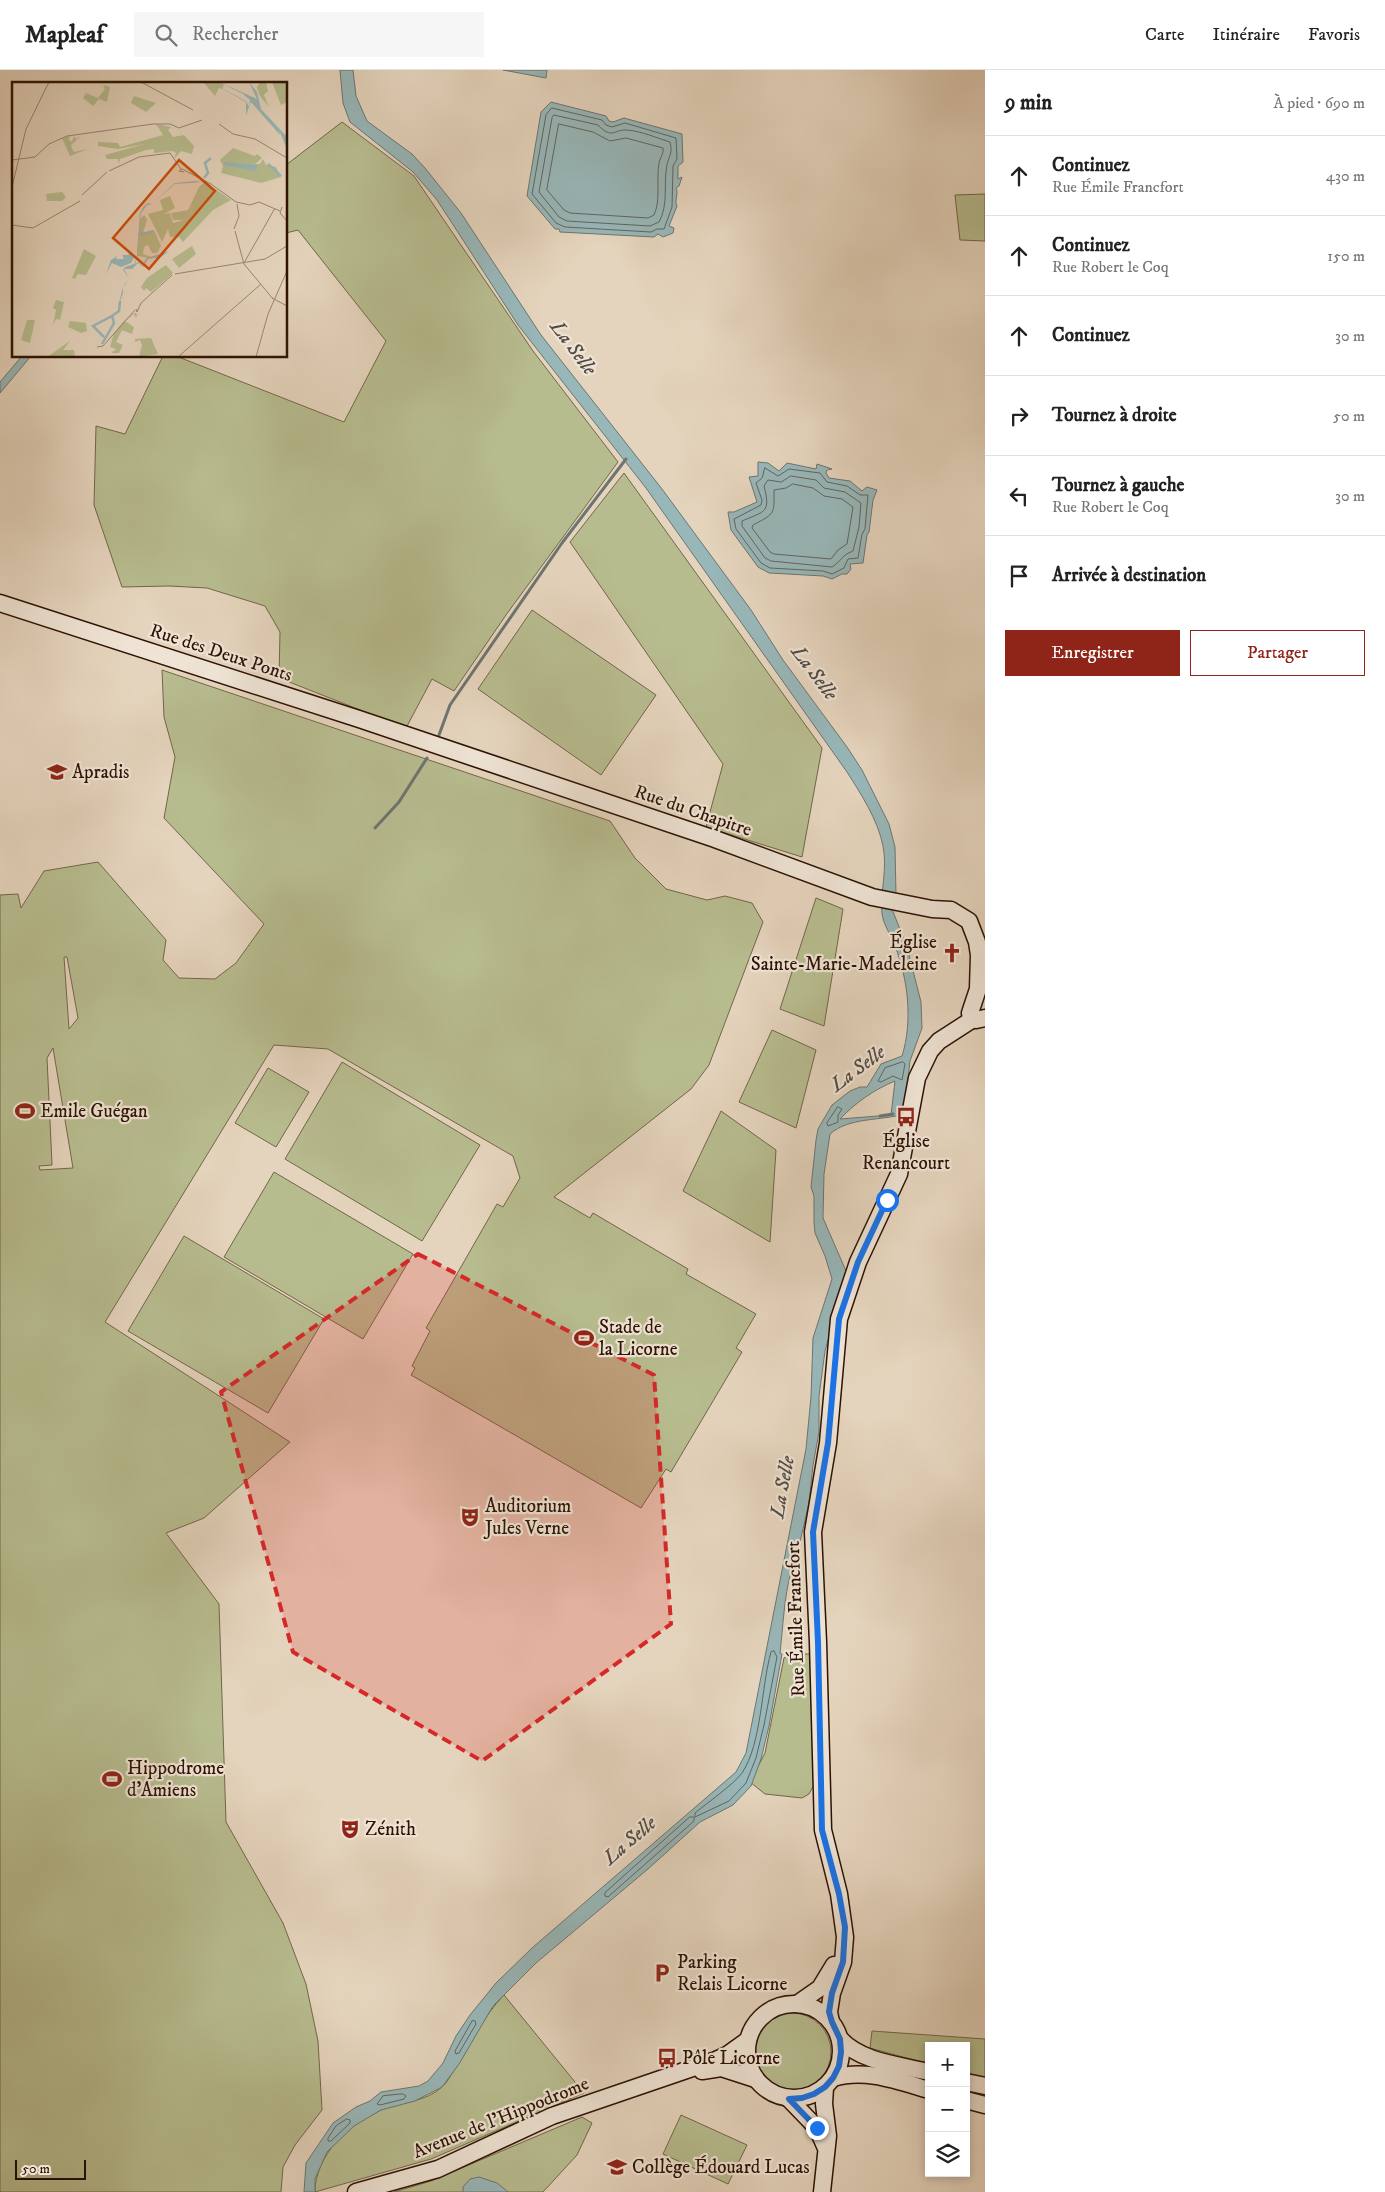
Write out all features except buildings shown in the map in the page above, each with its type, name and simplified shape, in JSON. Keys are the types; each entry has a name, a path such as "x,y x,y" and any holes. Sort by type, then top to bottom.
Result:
{"street":[{"name":"Rue des Deux Ponts","path":"0,602 430,743"},
{"name":"Rue du Chapitre","path":"430,743 715,839 888,901 945,909 963,916 972,926 979,955 980,1007"},
{"name":"Rue Émile Francfort","path":"832,2022 829,2012 832,1993 843,1962 845,1927 839,1894 822,1830 818,1642 813,1532 828,1443 839,1319 858,1262 899,1174 917,1078 930,1051 939,1041 980,1007"},
{"path":"797,2004 820,1988 844,1945"},
{"path":"827,2150 817,2128 789,2099 770,2092 755,2079 747,2060 748,2040 756,2023 770,2010 785,2005 797,2004 816,2010 832,2022 840,2039 848,2048 866,2057 925,2071"},
{"path":"822,2192 828,2136 824,2104 829,2083 839,2066 840,2039"},
{"name":"Avenue de l'Hippodrome","path":"662,2080 727,2055 748,2040"},
{"name":"Avenue de l'Hippodrome","path":"356,2192 438,2169 552,2116 606,2096 662,2080 721,2068 755,2079"},
{"path":"789,2099 808,2096 843,2075 872,2074 925,2089"},
{"path":"970,2083 985,2086"},
{"path":"970,2101 985,2105"}],"highlighted area":[{"path":"418,1254 654,1375 671,1624 482,1761 293,1652 221,1392"}],"green space":[{"path":"342,122 414,176 533,351 618,462 506,615 454,691 432,679 406,728 279,678 280,632 265,606 207,588 169,586 122,587 94,505 96,426 125,434 162,358 181,358 344,422 386,341 298,230 288,232 288,163"},
{"path":"985,194 985,241 960,240 955,195"},
{"path":"624,473 822,748 802,857 706,827 723,764 570,542"},
{"path":"532,610 656,695 601,775 478,689"},
{"path":"162,670 610,821 635,858 666,889 707,900 725,896 752,903 763,922 709,1065 691,1089 554,1197 590,1218 593,1213 688,1269 686,1274 756,1314 736,1348 742,1352 671,1472 666,1469 641,1508 411,1375 415,1368 412,1366 430,1331 426,1328 497,1204 503,1207 520,1178 513,1156 328,1049 274,1045 105,1322 290,1442 204,1518 166,1533 219,1604 226,1822 283,1923 306,1984 318,2041 322,2110 295,2145 283,2167 281,2192 0,2192 0,895 18,894 21,908 44,871 98,862 166,940 163,960 179,978 215,979 236,963 264,924 164,818 175,757 164,717","holes":["64,957 67,957 78,1018 69,1029","53,1048 73,1168 40,1170 39,1166 52,1165 47,1058"]},
{"path":"816,898 843,909 824,1026 780,1009"},
{"path":"772,1030 816,1050 796,1128 739,1102"},
{"path":"342,1062 480,1145 422,1241 285,1159"},
{"path":"268,1068 309,1092 276,1147 235,1123"},
{"path":"721,1111 776,1150 770,1242 683,1191"},
{"path":"274,1172 413,1254 363,1339 224,1257"},
{"path":"184,1236 324,1319 268,1413 128,1331"},
{"path":"794,1654 811,1654 815,1783 809,1794 802,1798 765,1794 750,1782 765,1753 784,1658"},
{"path":"504,1995 584,2093 431,2159 315,2192 321,2166 327,2153 336,2142 369,2115 389,2107 429,2096 442,2087 447,2082 489,2013"},
{"path":"792,2013 807,2016 819,2025 828,2037 831,2052 828,2067 819,2079 807,2088 792,2091 777,2088 765,2079 756,2067 753,2052 756,2037 765,2025 777,2016"},
{"path":"872,2031 985,2039 985,2079 970,2075 970,2042 925,2042 925,2063 870,2048"},
{"path":"681,2115 747,2145 728,2184 663,2154"},
{"path":"582,2117 592,2123 577,2155 543,2192 394,2192 431,2181"}],"water":[{"path":"340,70 353,70 356,96 367,121 412,154 461,213 541,335 662,489 751,610 783,660 847,747 862,770 889,824 895,847 896,895 882,893 884,858 881,836 858,789 847,772 646,488 518,325 437,200 413,172 350,122 343,103"},
{"path":"503,70 547,70 546,78"},
{"path":"551,102 606,116 609,121 613,122 624,118 682,134 683,162 678,166 678,179 682,177 679,186 676,188 677,206 669,226 674,228 673,233 663,237 658,234 654,237 560,232 559,229 555,229 527,196 541,112"},
{"path":"20,358 29,358 0,393 0,382"},
{"path":"758,462 768,463 779,471 787,463 816,469 817,464 832,469 827,470 826,473 829,478 850,481 862,491 867,487 877,490 873,500 863,563 850,564 851,569 847,574 842,574 832,579 823,576 769,573 758,567 731,530 728,512 734,512 757,502 749,477 758,476"},
{"path":"882,906 892,909 907,947 921,1002 922,1028 910,1061 904,1114 856,1122 830,1134 824,1174 823,1218 846,1271 845,1280 825,1351 819,1396 819,1432 809,1503 787,1592 780,1653 782,1654 769,1726 761,1759 751,1786 733,1805 700,1822 648,1869 536,1963 493,2006 459,2064 442,2087 415,2101 381,2110 354,2126 327,2152 315,2179 315,2192 304,2192 306,2163 333,2123 356,2107 370,2101 381,2092 419,2086 428,2081 443,2063 456,2036 470,2015 496,1983 532,1948 736,1772 746,1753 806,1449 811,1397 813,1338 832,1279 815,1233 814,1196 811,1187 818,1129 832,1105 850,1091 860,1087 867,1087 881,1064 902,1056 905,1043 908,1015 906,986 893,941 882,917","holes":["895,1081 891,1115 840,1119 866,1097"]},
{"path":"479,2177 497,2183 508,2192 463,2192 463,2187 470,2179"}],"waterway":[{"path":"439,735 450,705 562,543 626,459"},
{"path":"375,828 399,802 427,758"},
{"path":"880,1116 893,1114"}],"place":[{"name":"Apradis","path":"57,772"},
{"name":"Église Sainte-Marie-Madeleine","path":"952,953"},
{"name":"Emile Guégan","path":"25,1111"},
{"name":"Église Renancourt","path":"906,1117"},
{"name":"Stade de la Licorne","path":"584,1338"},
{"name":"Auditorium Jules Verne","path":"470,1517"},
{"name":"Hippodrome d'Amiens","path":"112,1779"},
{"name":"Zénith","path":"350,1829"},
{"name":"Parking Relais Licorne","path":"662,1973"},
{"name":"Pôle Licorne","path":"667,2058"},
{"name":"Collège Édouard Lucas","path":"617,2167"}],"route":[{"path":"817,2128 789,2099 802,2098 814,2094 825,2087 833,2078 839,2066 840,2039 829,2012 832,1993 843,1962 845,1927 839,1894 822,1830 818,1642 813,1532 822,1469 828,1443 839,1319 858,1262 887,1200"}],"water label":[{"name":"La Selle","path":"573,348"},
{"name":"La Selle","path":"814,673"},
{"name":"La Selle","path":"858,1069"},
{"name":"La Selle","path":"783,1487"},
{"name":"La Selle","path":"630,1841"}]}
